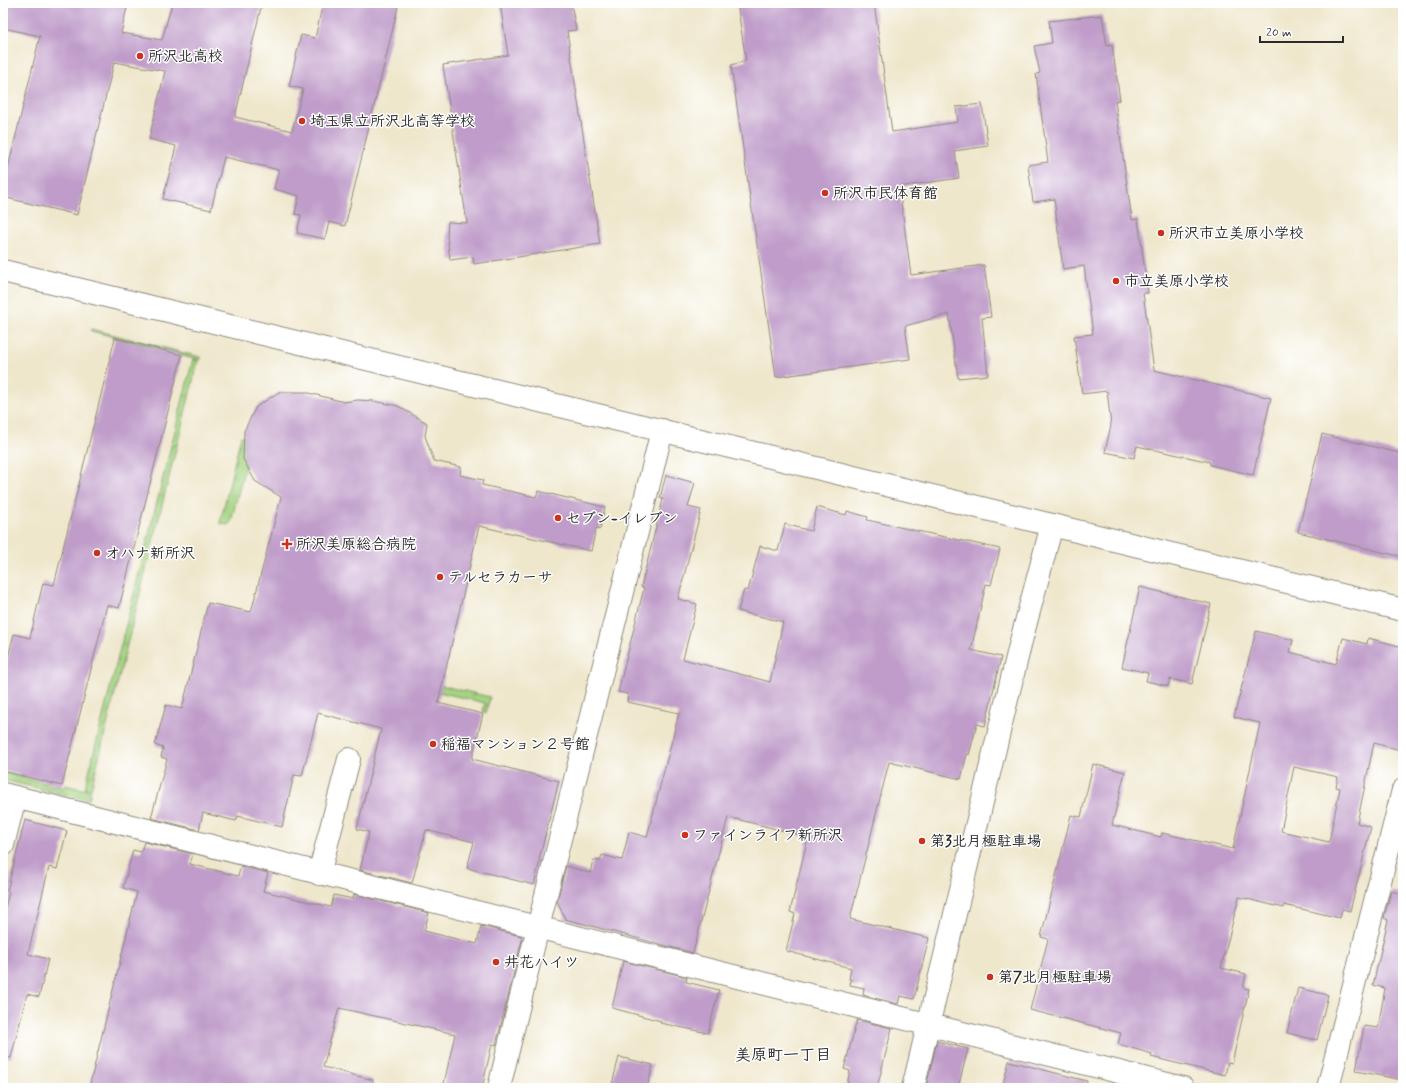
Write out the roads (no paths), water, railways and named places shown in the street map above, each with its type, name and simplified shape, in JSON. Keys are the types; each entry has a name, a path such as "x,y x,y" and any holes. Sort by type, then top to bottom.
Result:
{"street":[{"path":"3,271 1403,610"},
{"path":"499,1088 537,928 609,649 662,430"},
{"path":"913,1088 1021,641 1052,525"},
{"path":"319,874 349,759"},
{"path":"1328,1088 1403,790"},
{"path":"3,845 9,795 928,1026 1183,1088"}],"place":[{"name":"所沢北高校","path":"140,56"},
{"name":"埼玉県立所沢北高等学校","path":"302,121"},
{"name":"所沢市民体育館","path":"825,193"},
{"name":"所沢市立美原小学校","path":"1161,233"},
{"name":"市立美原小学校","path":"1116,281"},
{"name":"セブン-イレブン","path":"558,518"},
{"name":"所沢美原総合病院","path":"287,544"},
{"name":"オハナ新所沢","path":"97,553"},
{"name":"テルセラカーサ","path":"440,577"},
{"name":"稲福マンション２号館","path":"433,744"},
{"name":"ファインライフ新所沢","path":"685,835"},
{"name":"第3北月極駐車場","path":"922,841"},
{"name":"井花ハイツ","path":"496,962"},
{"name":"第7北月極駐車場","path":"990,977"}],"district":[{"name":"美原町一丁目","path":"783,1054"}]}
